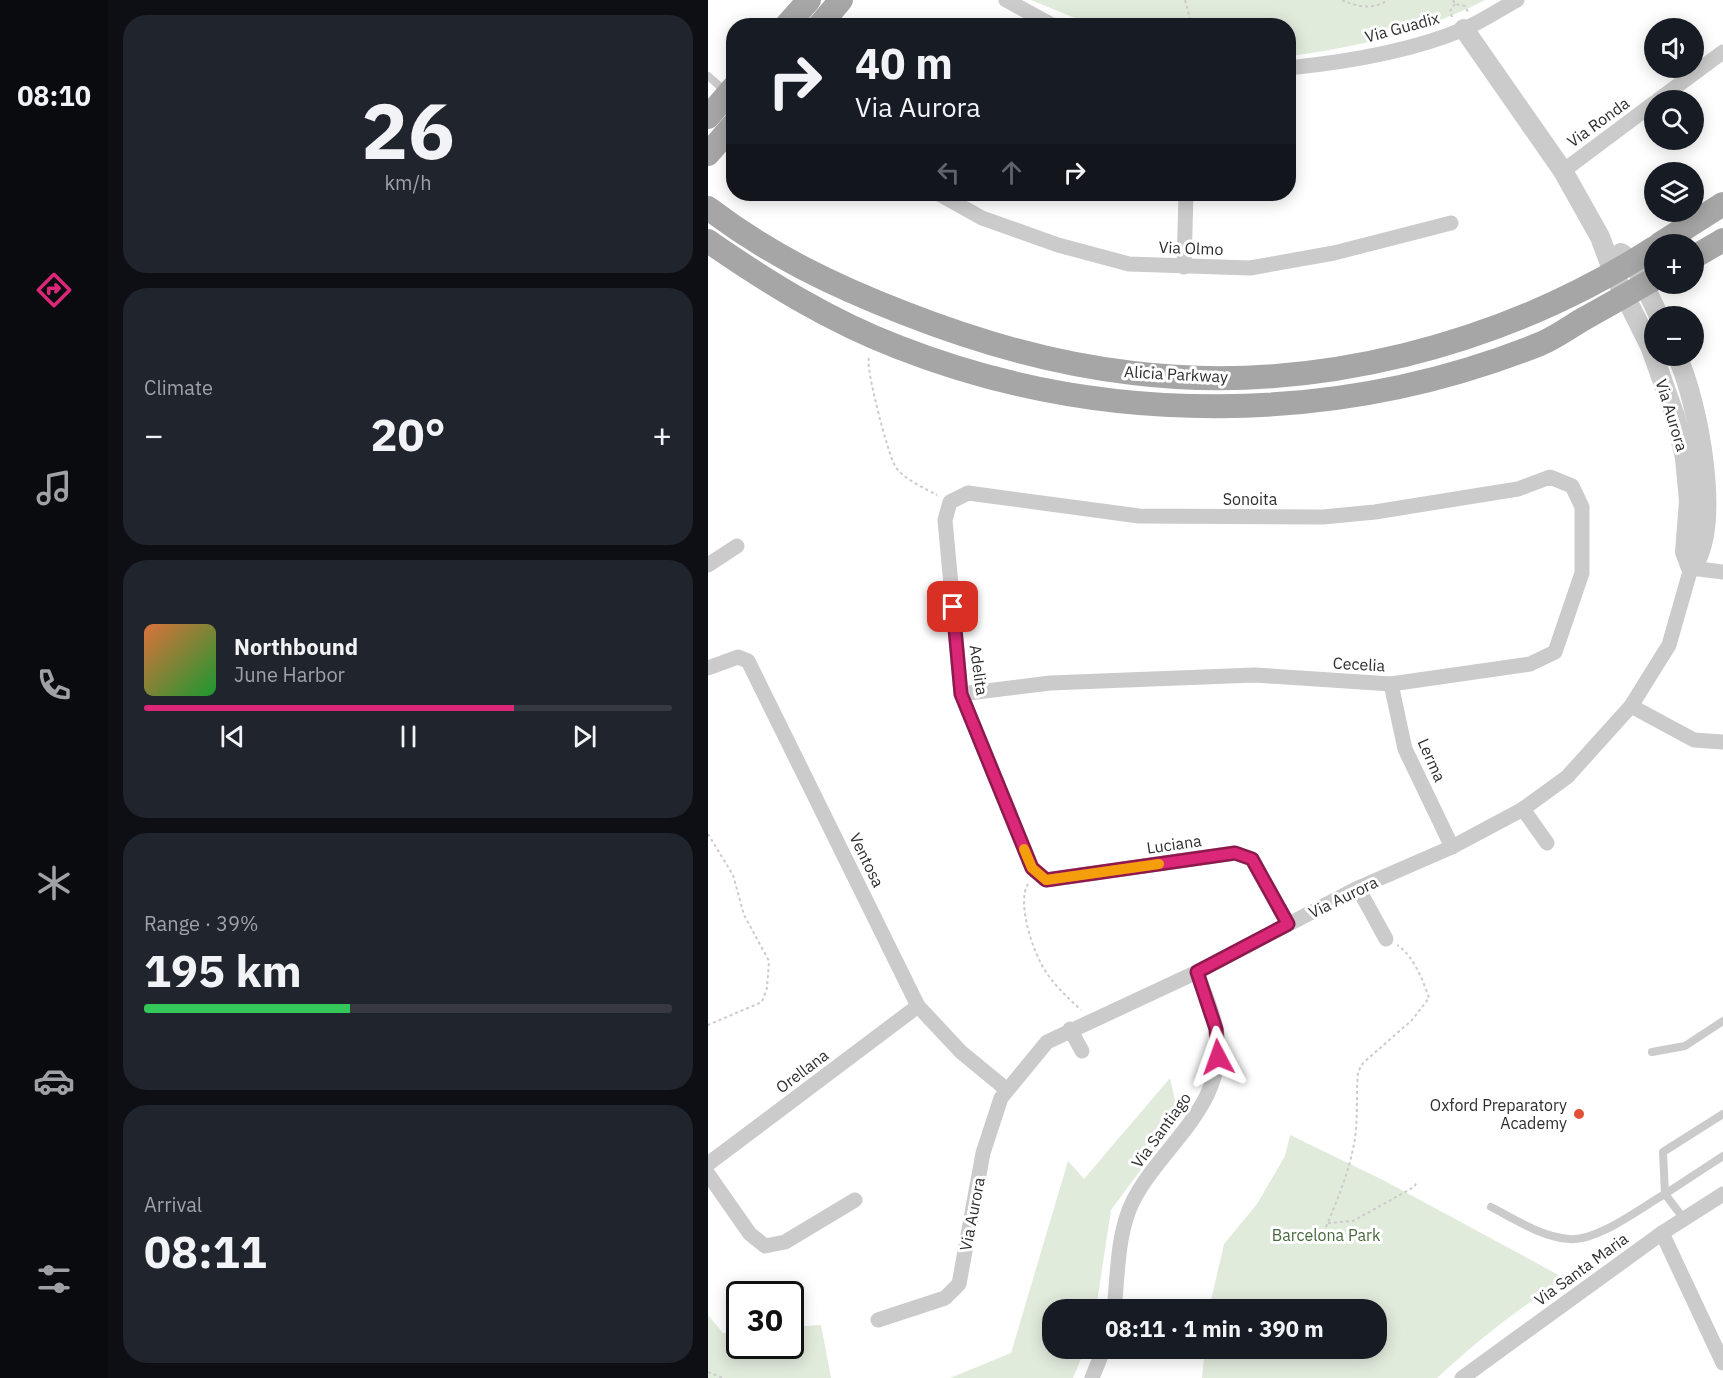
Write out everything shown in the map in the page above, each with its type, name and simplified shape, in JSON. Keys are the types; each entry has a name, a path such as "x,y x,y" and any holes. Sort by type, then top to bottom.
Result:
{"main road":[{"path":"793,18 809,0"},
{"path":"826,18 841,0"},
{"path":"708,117 726,96"},
{"path":"708,154 726,133"},
{"path":"1676,234 1723,204"},
{"name":"Alicia Parkway","path":"708,208 760,246 810,274 932,324 994,346 1134,374 1196,378 1320,370 1432,347 1498,327 1596,284 1644,254"},
{"path":"1704,251 1723,240"},
{"name":"Alicia Parkway","path":"708,241 796,298 897,346 990,377 1083,398 1135,404 1266,406 1394,388 1463,369 1542,343 1641,287"}],"street":[{"path":"1006,0 1039,18"},
{"name":"Via Guadix","path":"1296,67 1396,50 1469,26 1517,0"},
{"name":"Via Aurora","path":"1469,26 1563,171 1600,237 1641,287 1653,306"},
{"name":"Via Ronda","path":"1672,90 1723,52"},
{"name":"Via Ronda","path":"1563,171 1644,111"},
{"name":"Via Olmo","path":"952,201 982,218 1058,245 1129,264 1184,267 1250,268 1334,253 1451,223"},
{"path":"1184,267 1186,201"},
{"name":"Via Aurora","path":"1641,287 1650,346 1675,416 1683,447 1689,501 1685,552 1691,568"},
{"name":"Via Aurora","path":"878,1320 945,1298 959,1284 983,1153 1006,1089 1047,1042 1070,1029 1197,972 1358,888 1452,847 1523,808 1567,777 1631,706 1669,645 1691,568 1699,559 1707,512 1705,453 1697,408 1681,366"},
{"name":"Sonoita","path":"950,502 968,493 1139,516 1323,517 1375,512 1518,489 1550,477"},
{"name":"Cecelia","path":"961,694 1050,683 1255,675 1391,684 1530,664 1554,652 1582,573 1582,507 1572,486 1550,477"},
{"name":"Adelita","path":"950,502 945,520 961,694 1032,868"},
{"path":"708,565 737,546"},
{"path":"1691,568 1723,572"},
{"name":"Ventosa","path":"708,669 738,657 748,661 755,670 918,1005 961,1052 1006,1089"},
{"name":"Lerma","path":"1391,684 1405,749 1452,847"},
{"path":"1631,706 1694,740 1723,742"},
{"path":"1523,808 1547,843"},
{"name":"Luciana","path":"1032,868 1046,880 1235,853 1252,859 1288,924"},
{"path":"1358,888 1386,939"},
{"name":"Via Santiago","path":"1115,1299 1124,1227 1132,1203 1144,1182 1199,1113 1211,1088 1218,1057 1216,1029 1197,972"},
{"name":"Orellana","path":"708,1164 918,1005"},
{"path":"1070,1029 1082,1051"},
{"path":"708,1174 750,1234 765,1246 785,1242 855,1200"},
{"name":"Via Santa Maria","path":"1462,1378 1662,1233 1723,1194"},
{"path":"1662,1233 1723,1363"},
{"path":"1092,1378 1100,1359"}],"lane":[{"path":"708,76 726,87"},
{"path":"1652,1052 1685,1046 1723,1021"},
{"path":"1684,1219 1665,1194 1663,1152 1723,1113"},
{"path":"1491,1207 1542,1232 1569,1239 1587,1237 1602,1231 1665,1194 1723,1156"}],"path":[{"path":"1190,0 1185,0 1190,18"},
{"path":"1342,0 1368,7 1378,6 1388,0"},
{"path":"1453,0 1455,4 1465,6 1469,26"},
{"path":"869,358 867,363 870,381 895,467 920,486 950,502"},
{"path":"708,834 733,875 744,915 769,961 767,988 762,1002 708,1025"},
{"path":"1025,889 1024,909 1044,970 1060,990 1080,1009"},
{"path":"1326,1227 1344,1185 1352,1155 1358,1072 1363,1062 1412,1020 1429,998 1404,950 1386,939"},
{"path":"1328,1223 1353,1221 1414,1187 1417,1182"},
{"path":"708,1372 723,1378"}],"green space":[{"path":"1031,0 1485,0 1438,21 1389,37 1296,55 1296,18 1075,18"},
{"path":"1170,1078 1179,1118 1111,1210 1098,1299 1042,1299 1042,1359 1081,1359 1073,1378 950,1378 1011,1353 1068,1161 1084,1179"},
{"name":"Barcelona Park","path":"1290,1135 1383,1180 1566,1279 1499,1325 1437,1378 1202,1378 1204,1359 1387,1359 1387,1299 1211,1299 1224,1244 1257,1204 1285,1156"},
{"path":"708,1315 723,1333 726,1333 726,1359 804,1359 804,1326 821,1325 831,1378 708,1378"}],"slow traffic":[{"path":"1024,849 1032,868 1046,880 1159,864"}],"place":[{"name":"Oxford Preparatory Academy","path":"1579,1114"}],"route":[{"path":"953,607 961,694 1032,868 1046,880 1235,853 1252,859 1288,924 1197,972 1216,1029 1218,1057"}]}
